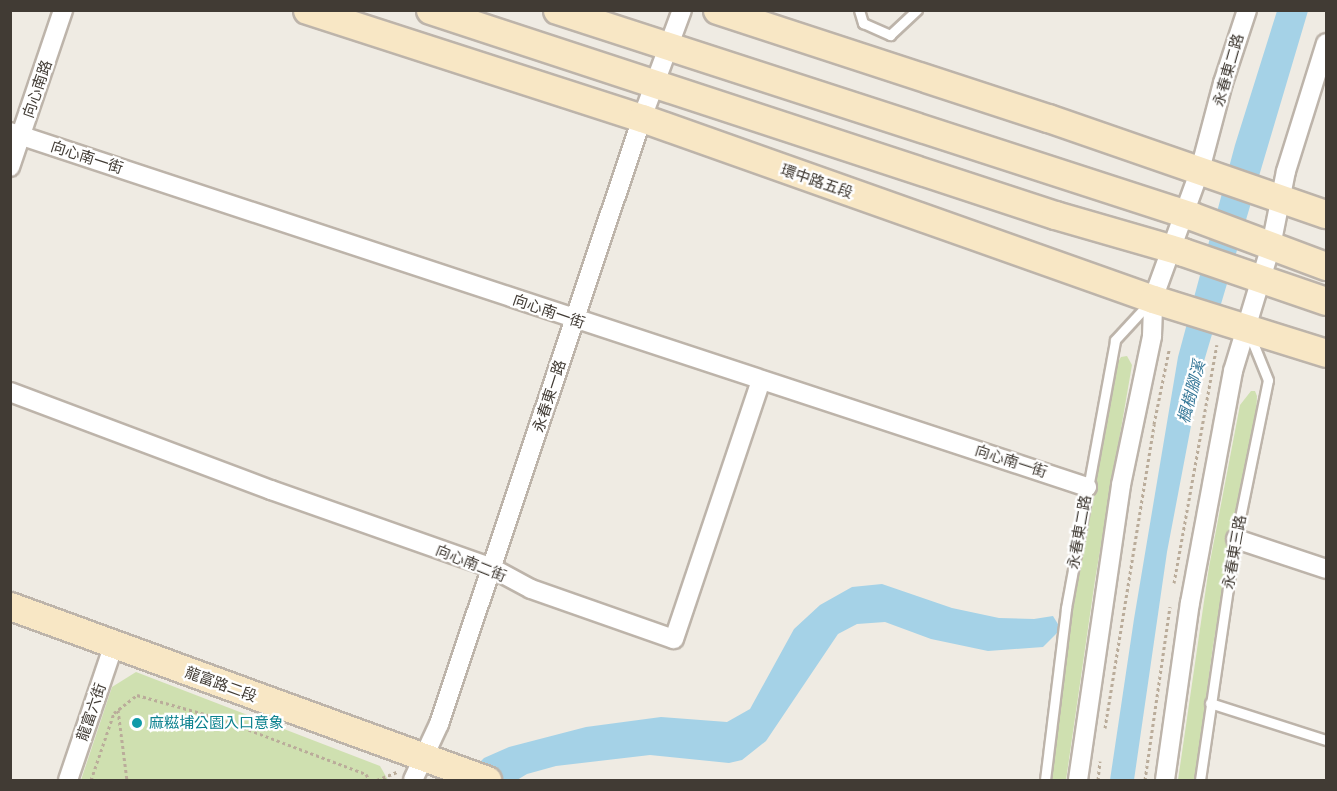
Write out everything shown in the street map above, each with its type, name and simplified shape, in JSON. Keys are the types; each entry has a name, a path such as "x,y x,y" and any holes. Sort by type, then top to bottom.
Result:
{"street":[{"name":"向心南路","path":"10,167 16,134 63,10"},
{"name":"環中路五段","path":"307,10 642,118 1158,301 1326,353"},
{"path":"430,10 1055,215 1176,250 1326,301"},
{"path":"557,10 1187,215 1326,266"},
{"name":"永春東一路","path":"419,770 492,568 642,118 682,10"},
{"path":"717,10 1205,171 1326,214"},
{"name":"永春東二路","path":"1078,780 1121,485 1158,301 1187,215 1205,171 1226,72 1247,10"},
{"path":"1166,780 1176,695 1206,513 1242,327 1286,171 1326,43"},
{"name":"向心南一街","path":"16,134 1087,487"},
{"name":"向心南二街","path":"10,392 271,490 492,568 531,589 674,639 761,380"},
{"path":"1236,539 1326,569"},
{"name":"龍富路二段","path":"10,606 114,644 419,770 477,777"},
{"name":"龍富六街","path":"68,780 114,644"}],"lane":[{"path":"859,10 863,23 890,35 917,10"},
{"name":"永春東二路","path":"1045,780 1066,608 1115,340 1158,301"},
{"name":"永春東三路","path":"1200,780 1236,539 1268,380 1242,327"},
{"path":"1210,704 1326,740"}],"path":[{"path":"1104,737 1150,447 1169,348"},
{"path":"91,780 114,713 137,696 214,717 366,774 369,780"},
{"path":"118,710 127,780"},
{"path":"1098,780 1101,759"}],"green space":[{"path":"1127,356 1132,365 1095,580 1066,780 1050,780 1066,640 1094,477 1116,365 1121,357"},
{"path":"1251,391 1255,391 1257,396 1256,417 1236,510 1213,646 1195,780 1178,780 1209,567 1240,405"},
{"path":"136,672 380,766 388,780 81,780 112,687"}],"water":[{"name":"楓樹腳溪","path":"1277,11 1308,11 1202,368 1167,552 1134,780 1110,780 1134,619 1178,357 1235,145"},
{"path":"882,584 952,608 999,618 1034,619 1053,616 1061,629 1043,647 988,651 931,639 885,622 857,624 838,634 766,741 742,760 729,763 650,755 556,766 527,774 517,780 470,780 474,768 484,758 509,747 586,727 661,717 727,722 750,709 794,629 820,605 852,587"}],"place":[{"name":"麻糍埔公園入口意象","path":"137,723"}]}
